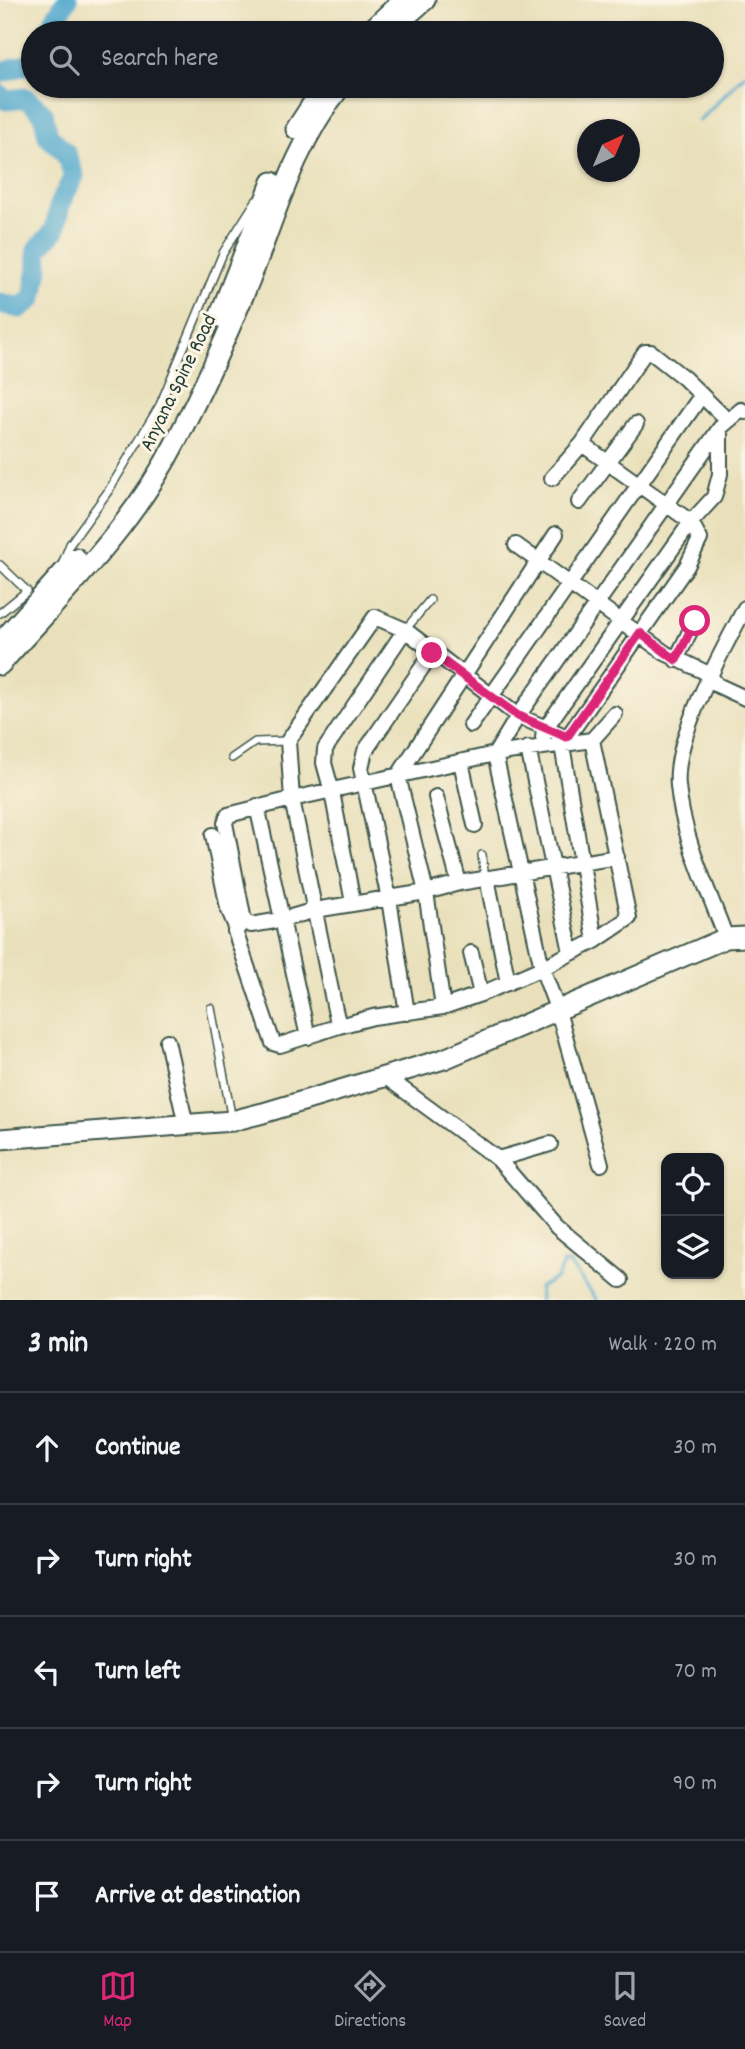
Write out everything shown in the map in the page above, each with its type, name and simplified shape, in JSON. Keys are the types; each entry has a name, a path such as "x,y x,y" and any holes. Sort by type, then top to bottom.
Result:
{"main road":[{"path":"381,21 403,0"},
{"path":"401,21 425,0"},
{"name":"Anyana Spine Road","path":"0,643 135,489 205,353 276,171 298,125 316,98"},
{"name":"Anyana Spine Road","path":"0,665 111,538 151,485 215,358 254,269 289,173 309,130 332,98"},
{"path":"0,1139 136,1126 232,1121 444,1059 736,937"}],"street":[{"path":"552,478 582,444 645,352 651,352 701,396 724,424 718,489 691,522 544,730 535,747 554,870 571,952"},
{"path":"471,725 701,396"},
{"path":"601,1164 558,1011 542,968 495,754 518,716 724,424 740,410 745,412"},
{"path":"579,502 636,424"},
{"path":"582,444 691,522 700,539 640,633 565,741 595,941"},
{"path":"443,1007 426,892 398,776 556,534"},
{"path":"516,545 676,660 709,674 717,685 745,698"},
{"path":"736,937 692,854 677,784 686,738 709,674 744,613"},
{"path":"340,1026 292,799 288,741 374,617 405,630 518,716 565,741"},
{"path":"676,660 695,621"},
{"path":"353,903 332,792 324,764 329,740 405,630"},
{"path":"407,1013 388,899 361,768 365,751 432,653"},
{"path":"592,740 629,919 595,941 542,968 481,994 443,1007 340,1026 280,1045 273,1044 240,924 225,822 228,815 257,806 332,792 495,754 565,741 592,740 614,713"},
{"path":"461,762 475,825"},
{"path":"436,797 459,883"},
{"path":"257,806 308,1037"},
{"path":"213,835 228,908 240,924 251,925 353,903 426,892 459,883 523,872 554,870 617,857"},
{"path":"486,878 508,983"},
{"path":"471,953 481,994"},
{"path":"167,1041 186,1125"},
{"path":"386,1077 498,1159 557,1227 621,1280"},
{"path":"498,1159 550,1144"}],"lane":[{"path":"0,565 27,591 0,613"},
{"path":"405,630 430,600"},
{"path":"232,758 255,742 288,741"},
{"path":"482,855 486,878"},
{"path":"211,1008 232,1121"}],"waterway":[{"path":"54,21 67,0"},
{"path":"0,73 21,66"},
{"path":"724,95 745,74"},
{"path":"0,95 6,100 26,98 43,113 48,136 65,152 74,176 60,203 55,230 37,250 38,267 33,298 20,308 0,303"},
{"path":"699,121 722,98"},
{"path":"540,1300 539,1288 557,1278 563,1263 569,1263 597,1300"}],"route":[{"path":"432,653 518,716 544,730 567,737 640,633 676,660 695,621"}]}
